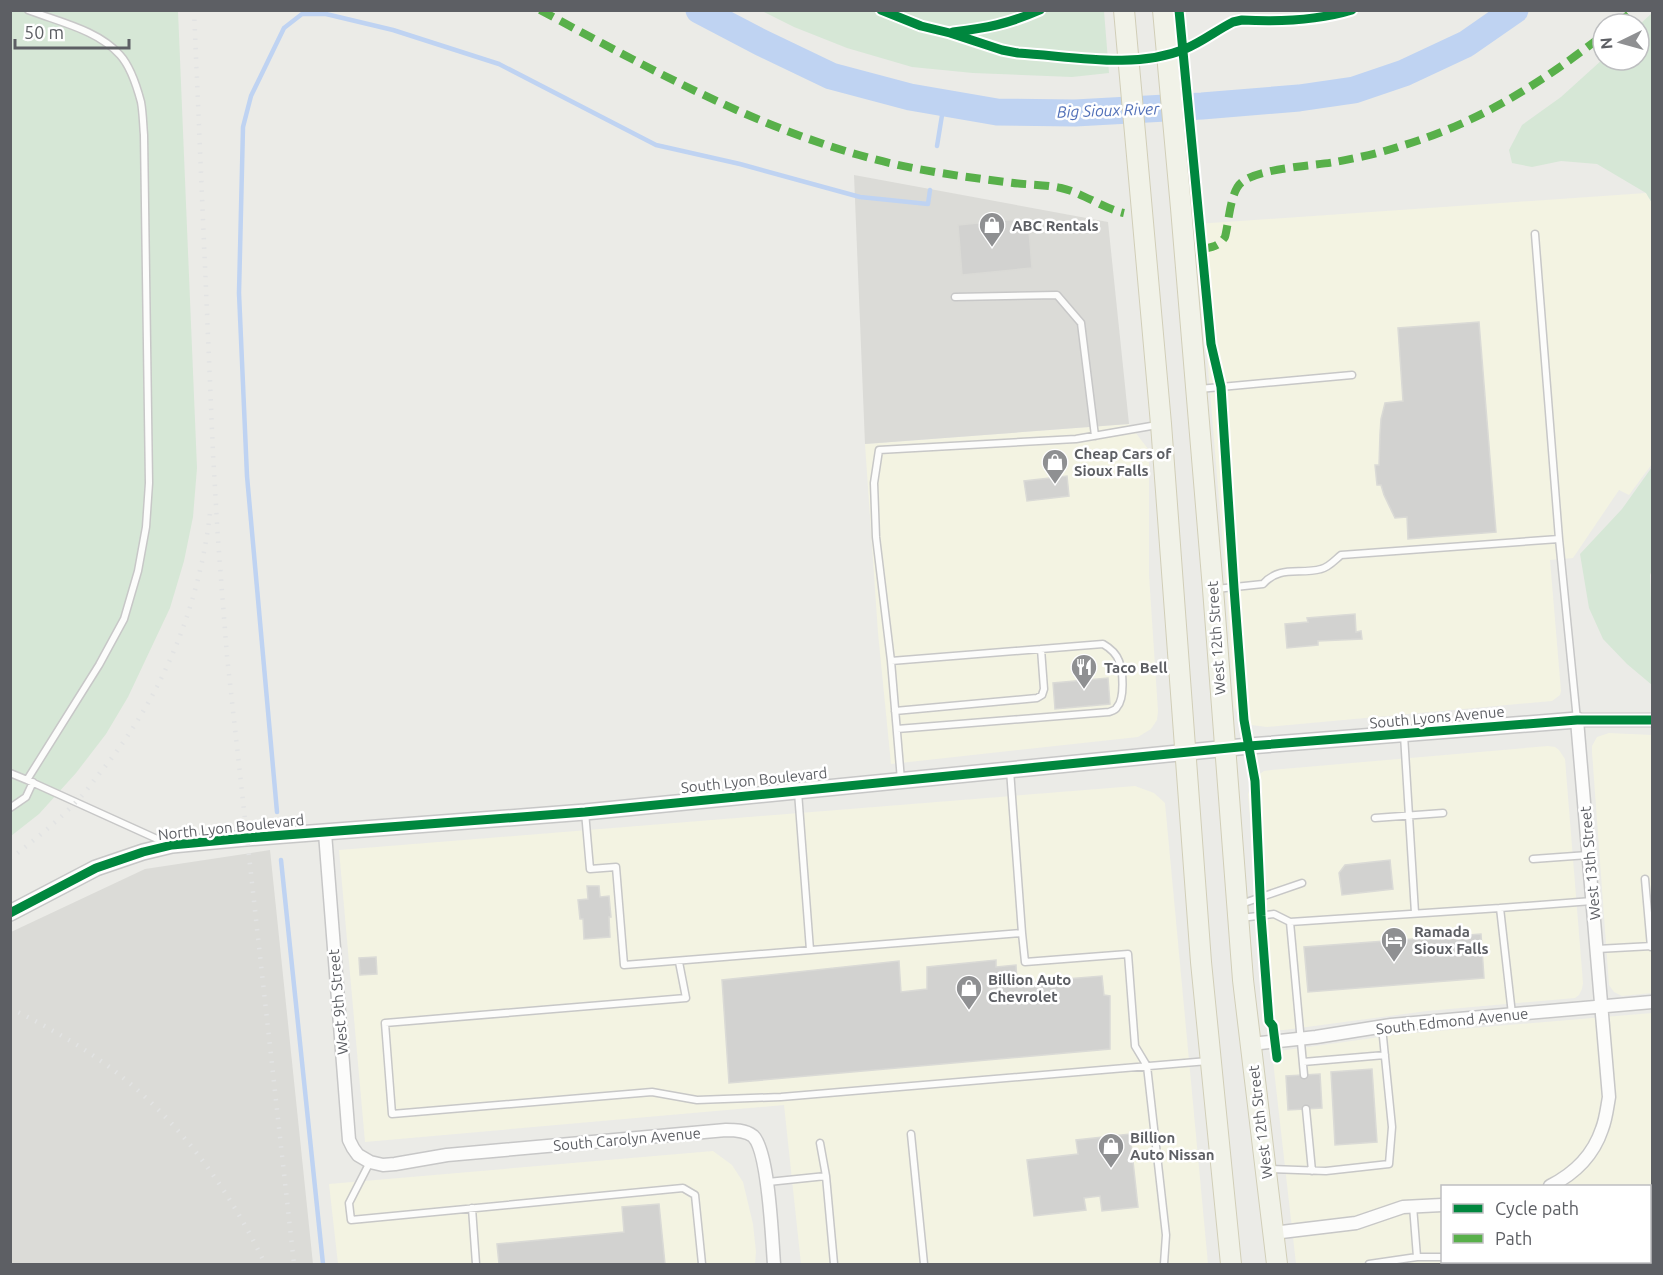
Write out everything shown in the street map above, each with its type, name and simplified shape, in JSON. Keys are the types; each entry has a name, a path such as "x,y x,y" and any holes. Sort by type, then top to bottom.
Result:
{"main road":[{"path":"1124,10 1161,424 1201,962 1231,1264"},
{"name":"West 12th Street","path":"1163,10 1213,589 1243,980 1277,1264"}],"street":[{"name":"South Lyons Avenue","path":"1185,752 1577,720 1653,720"},
{"name":"West 13th Street","path":"1552,1185 1566,1178 1587,1158 1602,1130 1610,1097 1577,720"},
{"name":"South Lyon Boulevard","path":"325,833 585,812 1185,752"},
{"name":"North Lyon Boulevard","path":"10,913 96,868 172,845 325,833"},
{"name":"West 9th Street","path":"325,833 349,1140 358,1155 370,1162"},
{"name":"South Edmond Avenue","path":"1251,1044 1382,1027 1653,1002"},
{"name":"South Carolyn Avenue","path":"370,1162 383,1165 395,1164 447,1155 726,1130 740,1131 753,1137 761,1154 768,1182 774,1264"},
{"path":"1273,1233 1356,1223 1403,1207 1441,1205"}],"lane":[{"path":"10,808 26,797 30,781 124,619 138,571 146,527 149,483 144,135 141,102 133,77 122,56 105,41 28,10"},
{"path":"1535,234 1559,538 1577,720"},
{"path":"955,297 1057,295 1081,323 1095,436"},
{"path":"1196,390 1352,375"},
{"path":"901,780 891,661 876,537 874,483 879,450 1076,439 1161,424"},
{"path":"1213,589 1263,584 1271,575 1279,573 1324,569 1341,555 1559,538"},
{"path":"891,661 1103,644 1112,649 1119,662 1123,688 1117,709 1109,712 897,729"},
{"path":"895,711 1037,698 1042,695 1044,689 1041,649"},
{"path":"1404,735 1415,913"},
{"path":"1010,770 1025,962 1128,954 1135,1046 1147,1065 1166,1235 1164,1264"},
{"path":"10,773 172,845"},
{"path":"798,790 810,950"},
{"path":"585,812 590,869 616,867 624,965 1022,933"},
{"path":"1375,818 1443,813"},
{"path":"1533,859 1589,855"},
{"path":"1597,949 1652,946 1646,879"},
{"path":"1238,912 1302,883"},
{"path":"1238,912 1274,914 1290,922 1593,901"},
{"path":"1500,908 1512,1014"},
{"path":"1290,922 1304,1075"},
{"path":"679,962 686,998 385,1023 392,1114 652,1092 697,1100 782,1096 1212,1060"},
{"path":"1266,1169 1326,1171 1389,1164 1392,1127 1382,1027"},
{"path":"1303,1062 1385,1055"},
{"path":"1306,1109 1312,1171"},
{"path":"911,1134 924,1264"},
{"path":"820,1143 826,1176 834,1264"},
{"path":"370,1162 350,1203 351,1220 683,1188 695,1195 702,1264"},
{"path":"768,1182 826,1176"},
{"path":"1413,1206 1417,1257"},
{"path":"472,1208 477,1264"},
{"path":"1369,1264 1417,1257 1441,1257"}],"shaded area":[{"path":"11,11 178,11 197,468 193,517 184,561 170,608 128,697 106,734 76,773 39,814 11,836"},
{"path":"762,11 1104,11 1109,73 1072,77 973,73 912,67 847,48 794,27"},
{"path":"1651,14 1652,203 1646,193 1597,164 1561,161 1532,167 1512,163 1509,150 1522,125 1561,97 1591,70 1591,72 1651,72"},
{"path":"854,175 1108,222 1129,424 865,444"},
{"path":"1646,193 1652,203 1652,464 1629,495 1619,490 1573,558 1550,560 1560,695 1552,701 1267,727 1251,725 1241,719 1234,707 1196,224"},
{"path":"1129,424 1148,449 1149,575 1158,711 1157,720 1151,729 1138,737 891,764 878,633 865,444"},
{"path":"1652,467 1652,570 1650,575 1652,685 1627,664 1603,639 1589,608 1580,554 1622,509"},
{"path":"1609,733 1652,735 1652,993 1622,996 1614,992 1609,985 1592,746 1597,737"},
{"path":"1548,746 1559,750 1565,759 1583,983 1579,995 1575,998 1427,1011 1284,1030 1272,1027 1266,1017 1248,794 1258,775 1271,770"},
{"path":"1135,786 1154,793 1165,803 1208,1264 801,1264 784,1105 365,1142 339,850"},
{"path":"270,850 313,1264 11,1264 11,932 145,869"},
{"path":"1652,1013 1652,1264 1296,1264 1272,1052 1402,1034"},
{"path":"713,1151 732,1165 743,1182 753,1224 755,1264 338,1264 329,1184"}],"building":[{"path":"1028,218 1032,268 962,275 958,225"},
{"path":"1479,322 1496,532 1408,539 1407,517 1395,518 1381,485 1377,485 1375,465 1379,465 1381,419 1385,403 1403,401 1398,328"},
{"path":"1067,476 1069,496 1027,501 1024,481"},
{"path":"1355,614 1356,632 1361,631 1362,639 1318,641 1318,645 1287,648 1285,624 1308,622 1307,618"},
{"path":"1108,678 1110,704 1055,709 1053,683"},
{"path":"1390,860 1393,889 1342,895 1339,873 1345,865"},
{"path":"587,886 599,886 600,897 609,896 610,937 584,939 583,919 580,919 578,900 588,899"},
{"name":"Ramada Sioux Falls","path":"1481,934 1484,978 1308,992 1304,947"},
{"path":"376,957 377,974 360,975 359,958"},
{"path":"996,960 996,967 1016,965 1017,983 1102,976 1104,995 1110,996 1110,1049 729,1083 722,980 899,961 901,992 927,989 927,967"},
{"path":"1372,1069 1377,1142 1335,1145 1331,1072"},
{"path":"1320,1074 1322,1108 1288,1110 1286,1076"},
{"path":"1130,1134 1138,1207 1102,1211 1100,1196 1084,1198 1086,1210 1034,1216 1027,1160 1078,1154 1076,1140"},
{"path":"659,1204 665,1264 499,1264 497,1244 624,1232 622,1207"}],"waterway":[{"name":"Big Sioux River","path":"699,10 831,76 910,97 997,112 1075,113 1202,106 1299,98 1354,90 1404,73 1466,44 1515,10"},
{"path":"277,812 247,476 239,293 243,127 251,96 284,28 302,14 326,14 393,30 499,64 656,145 740,164 860,197 928,204 930,190"},
{"path":"937,146 944,103"},
{"path":"281,860 323,1264"}],"railway":[{"path":"194,10 213,453 227,656 294,1264"},
{"path":"10,859 52,825 79,799 141,715 174,651 186,618 197,584 210,513"},
{"path":"10,1008 63,1036 100,1060 159,1110 219,1183 236,1209 265,1264"}],"marked path":[{"path":"540,10 696,91 776,127 817,142 877,160 914,168 1061,188 1124,213"},
{"path":"1203,249 1216,246 1225,237 1235,192 1238,186 1250,177 1287,168 1335,162 1377,153 1429,137 1482,114 1507,100 1556,70 1591,44"}],"cycle path":[{"path":"881,10 921,26 1002,50 1102,60 1145,59 1165,55 1185,49 1233,22 1242,20 1297,20 1352,10"},
{"path":"953,32 997,25 1040,10"},
{"path":"1179,10 1211,344 1221,387 1244,720 1255,781 1261,916 1269,1021 1273,1026 1277,1058"},
{"path":"10,913 96,868 172,845 585,812 1249,746 1577,720 1652,720"}],"place":[{"name":"ABC Rentals","path":"992,248"},
{"name":"Cheap Cars of Sioux Falls","path":"1055,485"},
{"name":"Taco Bell","path":"1084,690"},
{"name":"Ramada Sioux Falls","path":"1394,963"},
{"name":"Billion Auto Chevrolet","path":"969,1011"},
{"name":"Billion Auto Nissan","path":"1111,1169"}]}
